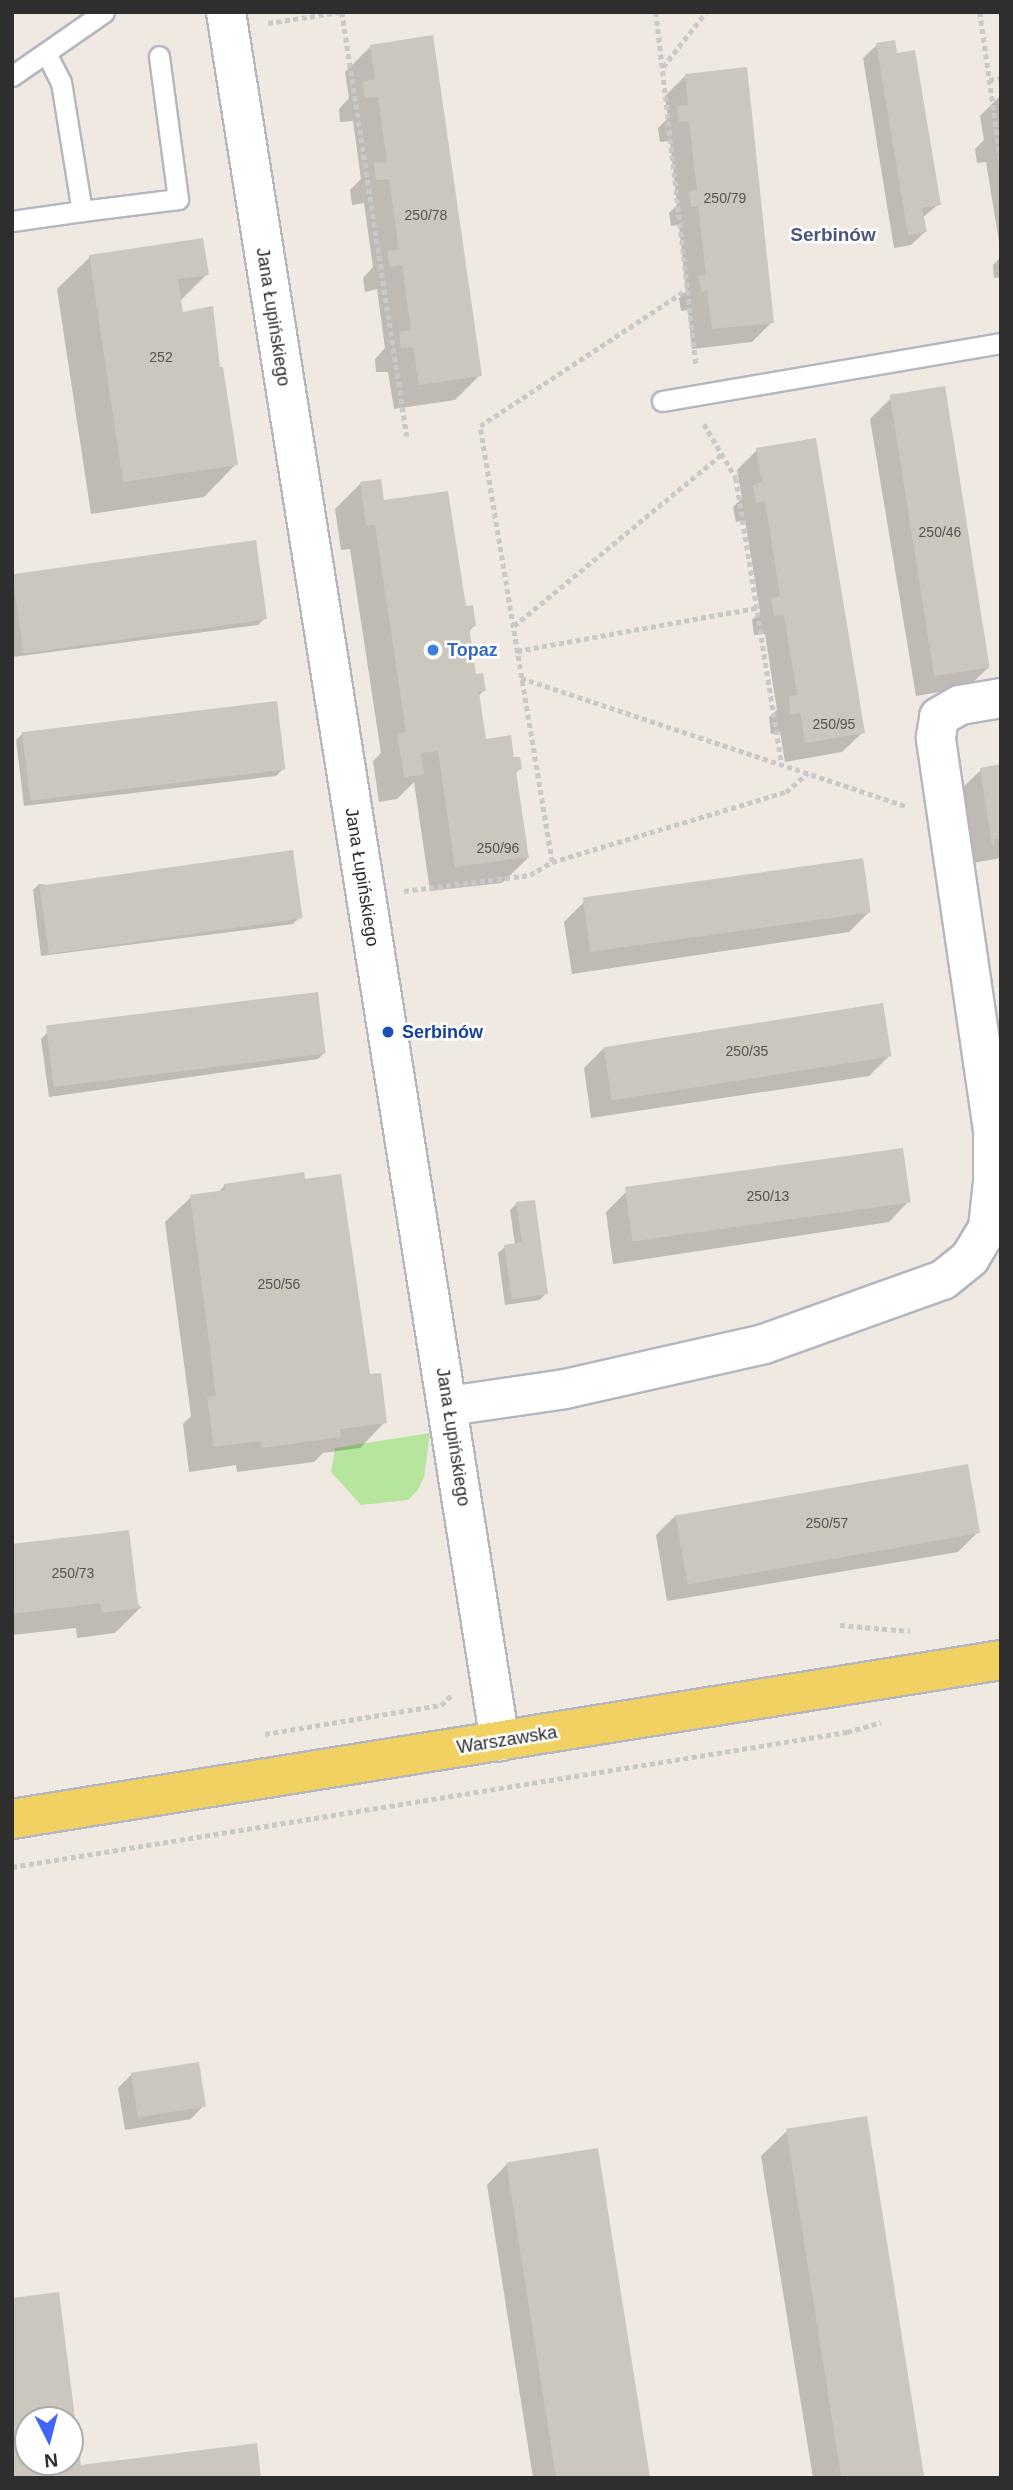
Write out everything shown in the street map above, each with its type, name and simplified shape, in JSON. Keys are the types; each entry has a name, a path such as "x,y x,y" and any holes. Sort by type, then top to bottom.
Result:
{"main road":[{"name":"Warszawska","path":"12,1819 1001,1660"}],"street":[{"name":"Jana Łupińskiego","path":"240,19 294,452 449,1406 500,1741"},
{"path":"449,1406 578,1386 764,1344 943,1280 970,1258 988,1228 993,1182 993,1130 936,737 939,717 960,705 1001,698"}],"lane":[{"path":"12,76 104,12"},
{"path":"46,53 61,82 82,211"},
{"path":"12,221 178,199 159,56"},
{"path":"662,401 1001,343"}],"path":[{"path":"240,19 341,12 407,436"},
{"path":"656,12 697,372"},
{"path":"662,67 706,12"},
{"path":"980,12 1001,161"},
{"path":"989,80 1001,78"},
{"path":"552,862 480,426 688,289"},
{"path":"689,397 736,478 782,764"},
{"path":"513,626 722,454"},
{"path":"517,651 757,608"},
{"path":"521,678 947,819"},
{"path":"392,893 530,875 552,862 786,792 808,773"},
{"path":"253,1736 441,1705 460,1686"},
{"path":"12,1867 871,1727"}],"green space":[{"path":"430,1433 424,1477 418,1490 408,1500 361,1505 331,1472 335,1448"}],"building":[{"path":"433,35 482,376 419,385 413,347 401,348 399,332 411,330 402,265 390,267 387,251 399,250 389,179 376,180 374,163 387,162 378,97 365,98 363,82 375,79 370,45"},
{"path":"895,40 897,53 915,50 941,205 922,208 927,232 908,235 876,43"},
{"path":"747,67 774,323 712,329 707,291 701,292 699,276 706,275 698,206 691,207 689,191 697,190 689,121 679,122 677,106 688,105 685,74"},
{"path":"203,238 209,275 178,279 183,312 213,306 220,367 223,367 238,465 123,482 89,255"},
{"path":"945,386 990,667 934,676 890,395"},
{"path":"816,438 865,733 805,743 800,713 790,715 789,696 797,695 784,615 774,616 771,598 780,596 765,501 756,503 753,485 762,482 756,448"},
{"name":"Topaz","path":"381,479 384,500 448,491 466,606 473,605 476,626 469,627 476,674 483,673 486,691 479,692 486,739 511,735 514,757 520,757 522,769 516,771 529,859 525,857 455,867 438,751 421,753 424,774 404,778 397,734 406,732 375,525 366,526 360,482"},
{"path":"256,540 267,619 24,653 12,574"},
{"path":"277,701 285,769 30,801 22,732"},
{"path":"1001,764 1001,838 994,839 995,845 992,845 980,768"},
{"path":"293,850 303,918 49,954 39,886"},
{"path":"863,858 871,912 590,952 583,897"},
{"path":"318,992 326,1054 54,1087 46,1025"},
{"path":"883,1003 891,1056 612,1101 603,1047"},
{"path":"903,1148 911,1202 632,1242 625,1187"},
{"path":"304,1172 305,1179 341,1174 370,1374 381,1373 387,1423 340,1429 341,1437 262,1448 261,1441 214,1447 207,1397 216,1396 190,1195 225,1190 224,1184"},
{"path":"535,1200 548,1294 512,1299 504,1245 522,1242 516,1202"},
{"path":"968,1464 980,1533 688,1585 676,1516"},
{"path":"129,1530 138,1604 142,1608 102,1613 100,1603 12,1614 12,1544"},
{"path":"199,2062 206,2106 138,2117 131,2073"},
{"path":"867,2116 924,2478 841,2478 786,2129"},
{"path":"598,2148 650,2478 556,2478 506,2163"},
{"path":"59,2292 73,2406 14,2406 14,2476 84,2476 84,2465 257,2443 261,2478 12,2478 12,2298"}],"place":[{"name":"Topaz","path":"433,650"},
{"name":"Serbinów","path":"388,1032"}],"district":[{"name":"Serbinów","path":"833,235"}]}
